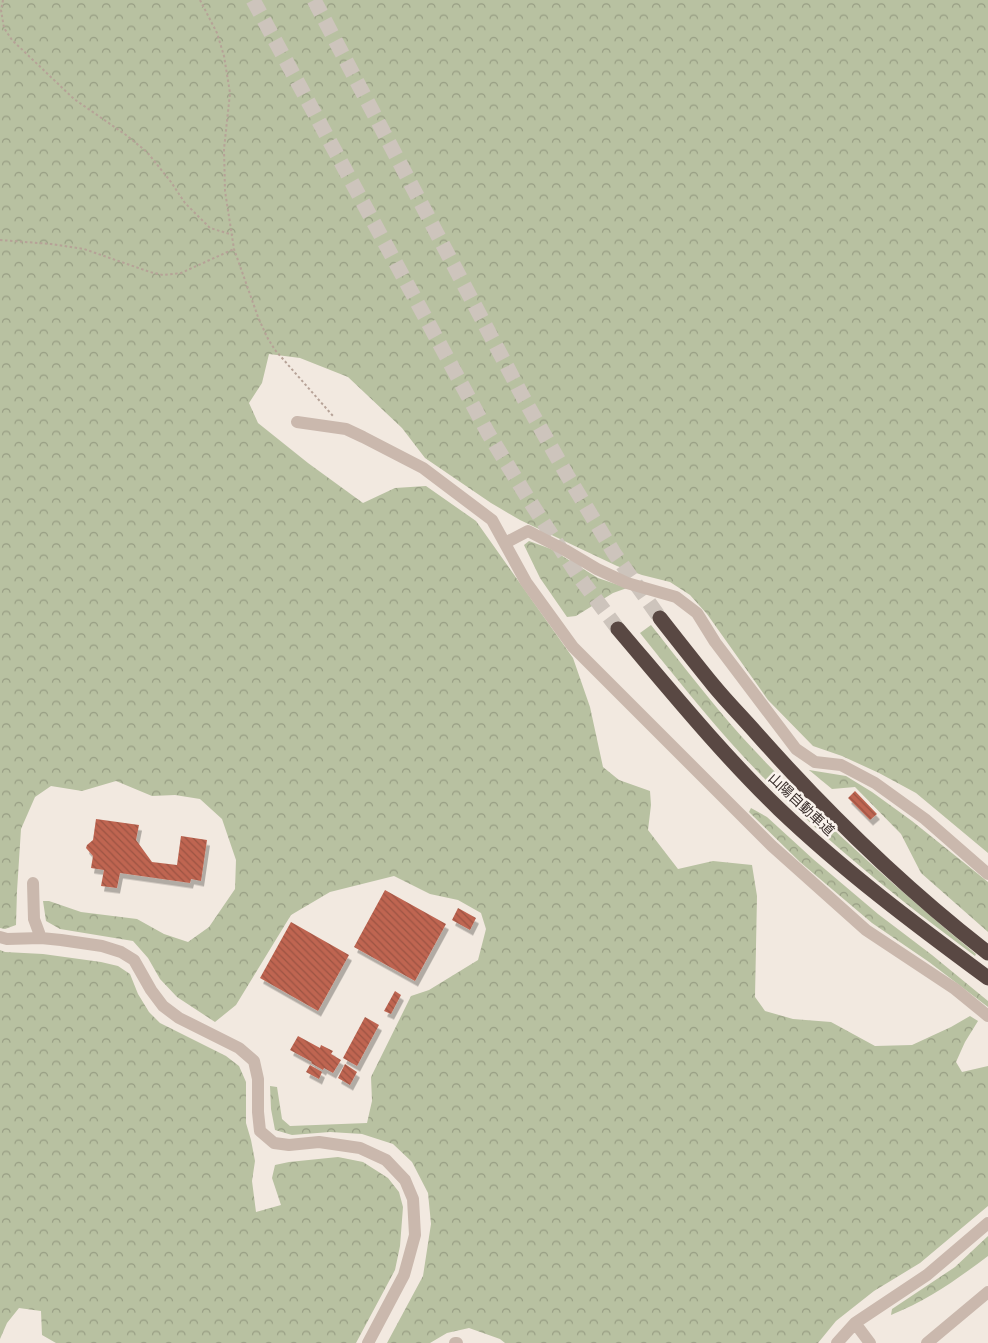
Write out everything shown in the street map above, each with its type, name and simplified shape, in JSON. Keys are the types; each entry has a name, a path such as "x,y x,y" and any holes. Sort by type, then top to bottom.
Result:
{"highway":[{"name":"山陽自動車道","path":"660,618 715,687 824,808 878,860 955,928 988,953"},
{"name":"山陽自動車道","path":"618,629 711,739 779,809 855,876 988,978"}],"street":[{"path":"297,422 346,429 423,468 492,520 526,582 573,648 772,846 866,930 955,989 988,1016"},
{"path":"505,543 528,531 597,569 627,583 676,597 697,613 715,642 796,749 815,762 841,765 875,783 924,819 988,874"},
{"path":"33,883 34,919 41,938"},
{"path":"0,937 7,939 41,938 61,940 102,946 121,952 134,960 151,990 163,1006 179,1018 239,1048 254,1061 258,1079 260,1130 274,1142 289,1145 319,1142 360,1148 386,1160 404,1180 413,1199 415,1235 404,1275 368,1343"},
{"path":"837,1343 855,1323 927,1276 988,1223"},
{"path":"927,1343 988,1292"},
{"path":"855,1323 870,1343"}],"path":[{"path":"2,0 1,10 4,28 12,40 74,99 147,152 172,182 185,203 210,228 232,235"},
{"path":"200,0 218,33 230,93 224,158 225,191 234,250 258,318 267,337 276,350 346,429"},
{"path":"0,240 84,249 163,275 182,273 234,250"}],"green space":[{"path":"0,0 988,0 988,853 916,793 842,756 813,746 768,700 707,614 690,595 670,582 617,566 520,520 491,503 425,458 402,428 348,377 300,358 269,354 262,383 249,403 258,423 308,463 363,503 395,488 426,486 476,521 573,658 590,707 603,767 619,780 650,791 651,805 648,830 678,869 713,861 752,865 757,896 755,997 765,1011 793,1019 831,1022 875,1046 912,1045 970,1016 978,1021 965,1042 956,1062 962,1072 988,1066 988,1206 920,1263 874,1291 836,1321 818,1343 505,1343 500,1339 469,1328 447,1333 430,1343 387,1343 423,1276 431,1224 428,1193 412,1162 393,1144 362,1134 330,1132 292,1135 275,1130 271,1109 270,1086 277,1087 282,1119 290,1126 367,1123 372,1101 371,1077 411,996 429,990 478,960 486,929 481,913 458,900 430,894 394,876 330,892 291,915 236,1005 215,1022 177,997 160,979 148,958 133,941 60,929 46,921 43,901 49,901 81,912 137,919 164,934 188,942 209,927 235,889 236,860 222,819 200,799 175,795 152,796 116,781 82,791 51,786 35,797 21,829 16,925 5,929 0,928"},
{"path":"529,541 551,549 598,578 627,588 613,593 576,616 567,617 540,578 524,545"},
{"path":"651,625 718,710 797,795 855,850 976,954 975,956 854,861 796,810 769,783 690,695 640,633"},
{"path":"809,770 846,776 872,792 912,821 988,882 988,932 921,873 901,834 855,787 832,789"},
{"path":"751,808 767,817 878,914 988,1001 988,1007 929,962 872,923 800,862 749,812"},
{"path":"0,950 5,952 43,954 118,966 130,974 138,994 149,1012 160,1023 226,1056 239,1066 246,1082 246,1123 255,1161 252,1181 256,1212 281,1205 272,1178 275,1165 338,1157 363,1162 388,1178 399,1192 403,1207 400,1246 395,1270 356,1343 56,1343 42,1335 41,1311 19,1308 7,1323 0,1339"},
{"path":"988,1236 988,1256 941,1289 891,1315 892,1309 955,1267"}],"building":[{"path":"855,791 877,814 870,820 848,798"},
{"path":"96,819 139,825 136,840 152,862 177,865 181,836 207,840 201,881 191,879 190,883 120,873 117,888 101,886 104,870 91,868 93,856 86,848 93,840"},
{"path":"385,890 446,924 415,981 354,947"},
{"path":"458,908 476,918 470,930 452,920"},
{"path":"291,922 349,955 318,1011 260,978"},
{"path":"395,991 401,995 391,1014 384,1011"},
{"path":"365,1017 379,1025 357,1066 343,1058"},
{"path":"298,1036 320,1048 321,1045 333,1051 331,1054 341,1060 333,1073 324,1068 323,1070 290,1050"},
{"path":"345,1064 357,1072 350,1085 338,1078"},
{"path":"310,1065 322,1072 319,1079 306,1072"}],"tunnel":[{"path":"253,0 488,433 577,574 618,629"},
{"path":"314,0 524,399 614,553 660,618"}]}
